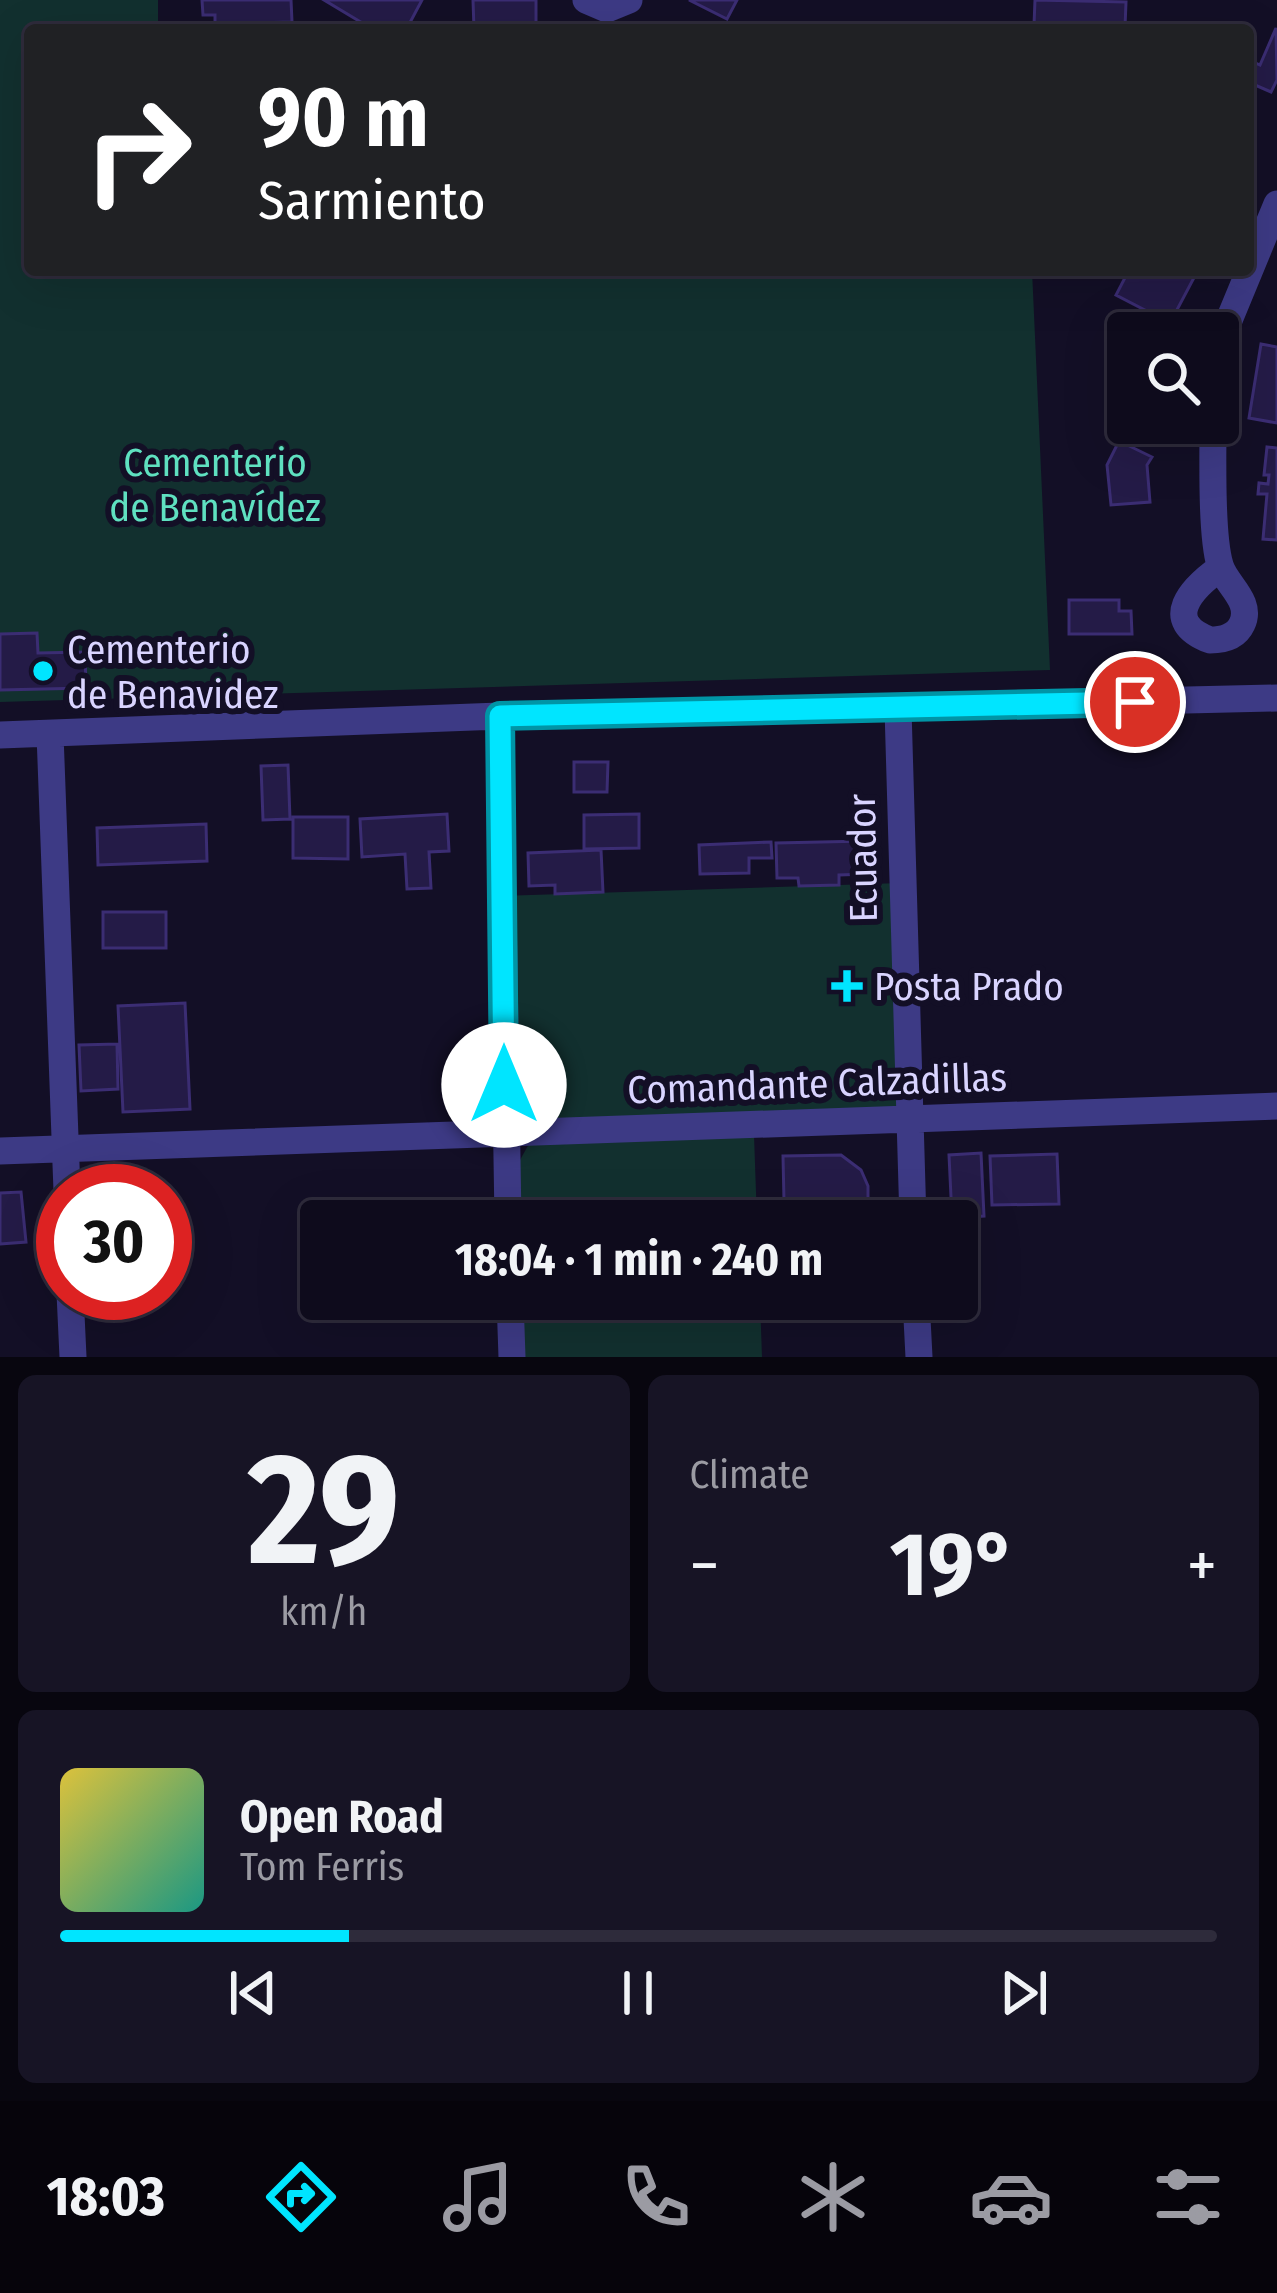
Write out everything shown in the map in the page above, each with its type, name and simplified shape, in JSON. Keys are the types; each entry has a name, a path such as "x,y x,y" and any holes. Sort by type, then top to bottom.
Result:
{"street":[{"path":"586,0 607,9 628,0"},
{"path":"1254,260 1277,204"},
{"path":"1232,312 1247,276"},
{"path":"1214,444 1220,568"},
{"path":"0,735 500,716 1277,698"},
{"name":"Ecuador","path":"898,709 912,1200"},
{"path":"500,716 507,1200"},
{"path":"50,734 66,1164"},
{"name":"Comandante Calzadillas","path":"0,1151 1277,1106"},
{"path":"71,1320 73,1357"},
{"path":"511,1320 512,1357"},
{"path":"917,1320 919,1357"}],"green space":[{"name":"Cementerio de Benavídez","path":"0,0 158,0 158,24 24,24 24,276 1032,276 1050,670 0,702"},
{"path":"901,883 908,1119 504,1133 503,896"},
{"path":"754,1135 756,1200 517,1200 515,1169 530,1142"},
{"path":"522,1320 761,1320 762,1357 524,1357"}],"building":[{"path":"202,0 291,0 292,22 215,24 215,15 203,15"},
{"path":"324,0 422,0 409,24 364,24"},
{"path":"473,0 536,0 536,24 474,24"},
{"path":"689,0 737,0 727,19"},
{"path":"1035,0 1126,2 1125,24 1034,24"},
{"path":"1276,28 1277,80 1271,92 1254,85 1254,62 1260,65"},
{"path":"1126,276 1195,276 1176,312 1149,312 1116,295"},
{"path":"1261,344 1277,347 1277,423 1249,418"},
{"path":"1118,444 1152,457 1147,465 1150,502 1111,505 1107,465"},
{"path":"1267,447 1277,448 1277,540 1263,539 1267,494 1258,494 1259,483 1268,484 1269,475 1264,475"},
{"path":"1069,600 1119,600 1119,611 1131,611 1132,634 1069,634"},
{"name":"Cementerio de Benavidez","path":"37,633 38,653 85,652 86,688 0,690 0,634"},
{"path":"574,762 608,762 607,792 574,792"},
{"path":"288,765 290,819 263,820 261,766"},
{"path":"447,814 449,851 429,852 431,888 407,889 405,854 362,857 360,819"},
{"path":"639,814 639,848 584,849 584,815"},
{"path":"293,817 348,817 348,859 293,858"},
{"path":"206,824 207,861 98,865 97,828"},
{"path":"866,841 867,874 839,875 839,885 799,886 798,878 777,878 776,843"},
{"path":"771,842 772,858 749,858 749,873 700,874 699,845"},
{"path":"601,850 603,892 555,894 555,885 529,886 528,853"},
{"path":"103,912 166,912 166,948 103,948"},
{"path":"185,1003 190,1109 123,1112 118,1006"},
{"path":"117,1044 118,1089 81,1091 79,1045"},
{"path":"981,1153 984,1216 978,1216 978,1200 951,1200 949,1155"},
{"path":"1057,1154 1059,1204 992,1205 990,1156"},
{"path":"841,1155 861,1170 868,1200 784,1200 783,1156"},
{"path":"21,1192 26,1242 0,1244 0,1193"}],"place":[{"name":"Cementerio de Benavidez","path":"43,671"},
{"name":"Posta Prado","path":"847,986"}],"route":[{"path":"504,1085 500,716 1135,702"}]}
